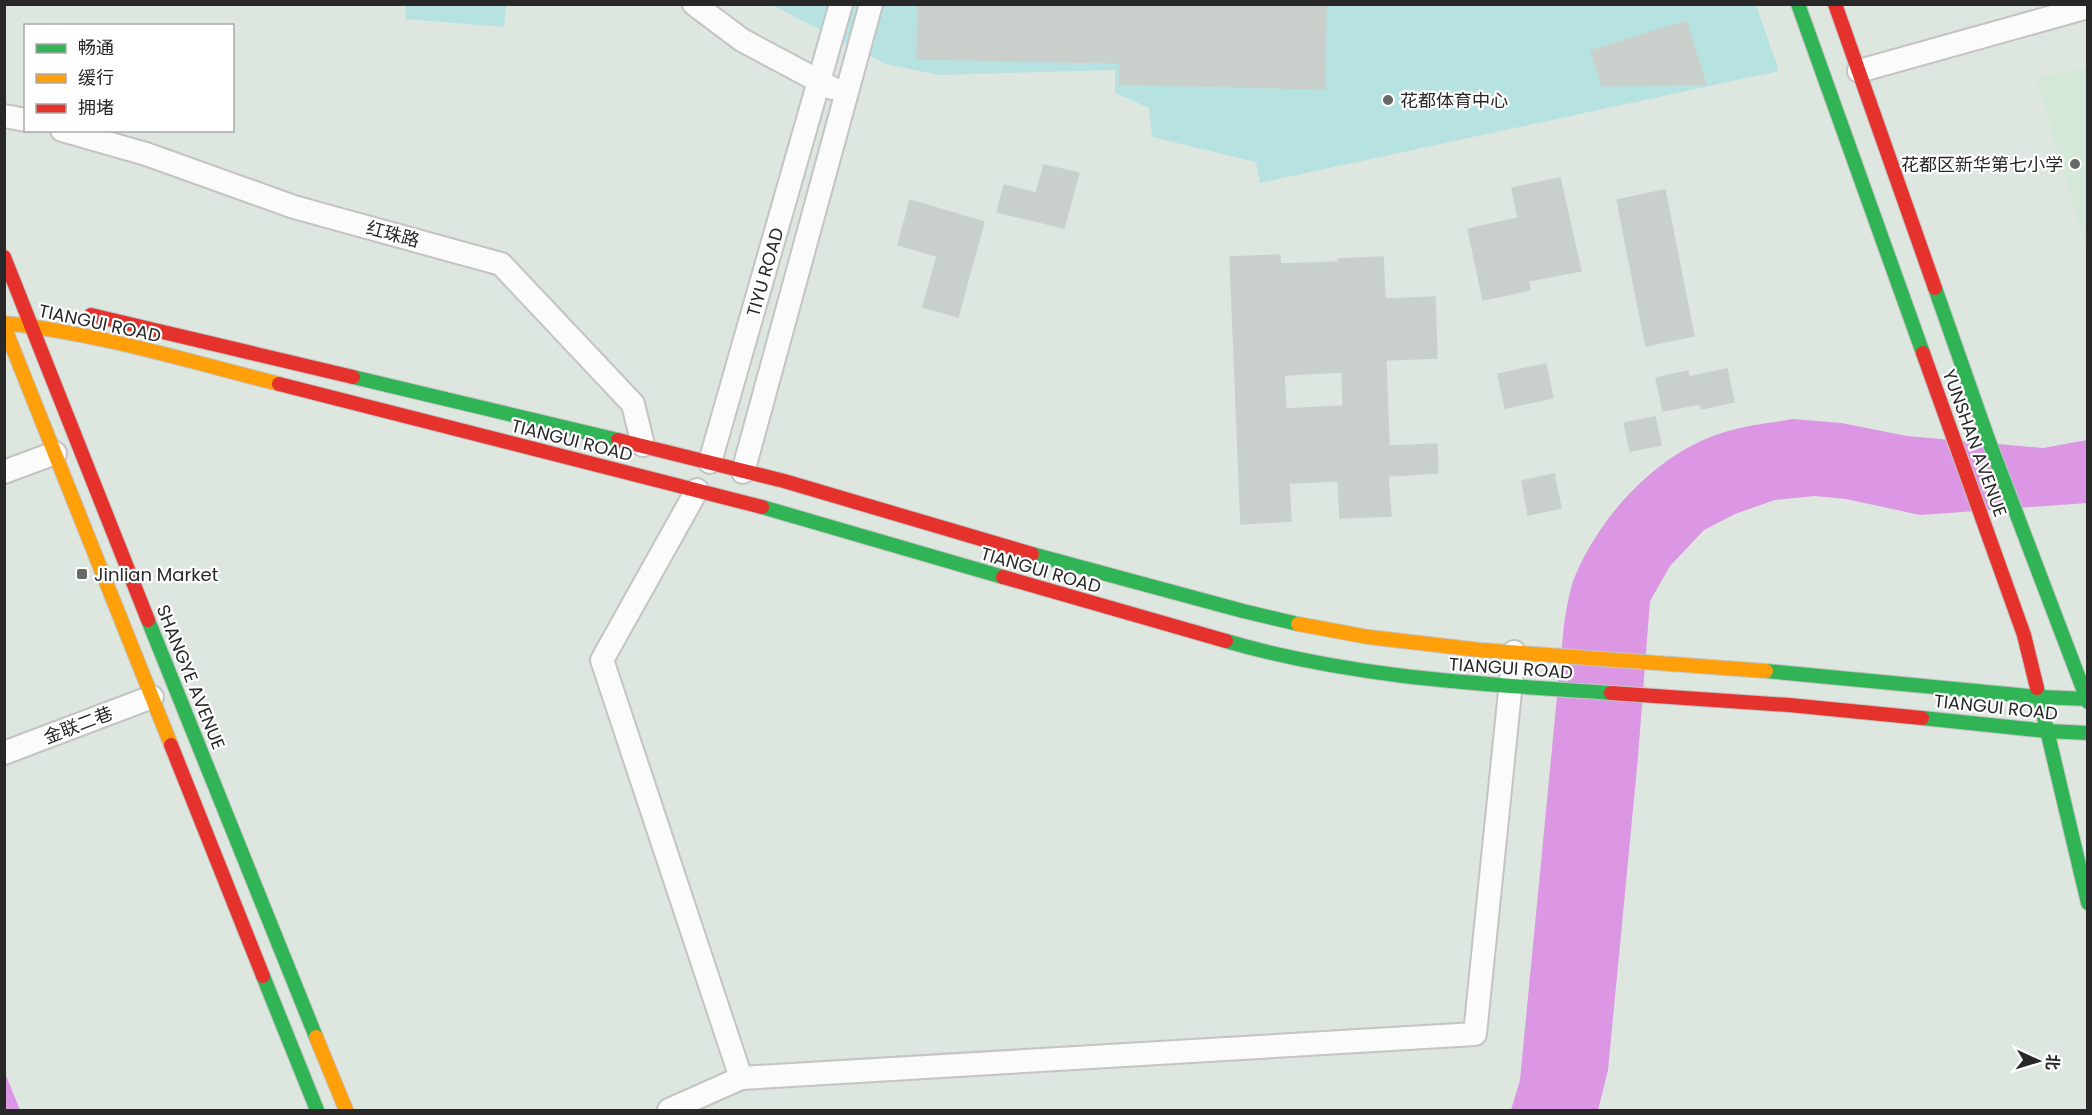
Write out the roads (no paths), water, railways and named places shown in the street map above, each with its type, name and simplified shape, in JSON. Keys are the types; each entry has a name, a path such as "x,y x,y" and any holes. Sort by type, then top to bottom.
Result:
{"main road":[{"name":"YUNSHAN AVENUE","path":"1798,4 2024,635 2088,903"},
{"name":"YUNSHAN AVENUE","path":"1835,4 1971,391 2087,700"},
{"name":"SHANGYE AVENUE","path":"4,257 29,304 32,326 64,410 346,1110"},
{"name":"TIANGUI ROAD","path":"4,301 29,304"},
{"name":"TIANGUI ROAD","path":"75,312 643,445 784,481 1047,558 1264,616 1368,637 1514,652 1792,672 2087,700"},
{"name":"TIANGUI ROAD","path":"4,324 32,326 101,339 697,490 774,510 1242,646 1365,672 1436,681 1789,705 2047,731 2088,733"},
{"path":"4,324 317,1110"},
{"path":"74,350 82,344 101,339"},
{"path":"64,369 62,383 64,410"}],"street":[{"path":"694,4 742,40 846,96"},
{"name":"TIYU ROAD","path":"710,462 841,4"},
{"name":"TIYU ROAD","path":"743,472 871,4"},
{"path":"1859,71 2088,7"},
{"path":"4,116 24,120"},
{"name":"红珠路","path":"69,132 146,154 294,207 501,264 633,404 643,445"},
{"path":"4,472 55,453"},
{"path":"697,490 602,660 741,1078"},
{"path":"669,1110 741,1078 1475,1034 1514,652"},
{"name":"金联二巷","path":"4,753 152,697"}],"place":[{"name":"花都体育中心","path":"1388,100"},
{"name":"花都区新华第七小学","path":"2075,164"},
{"name":"Jinlian Market","path":"82,574"}]}
